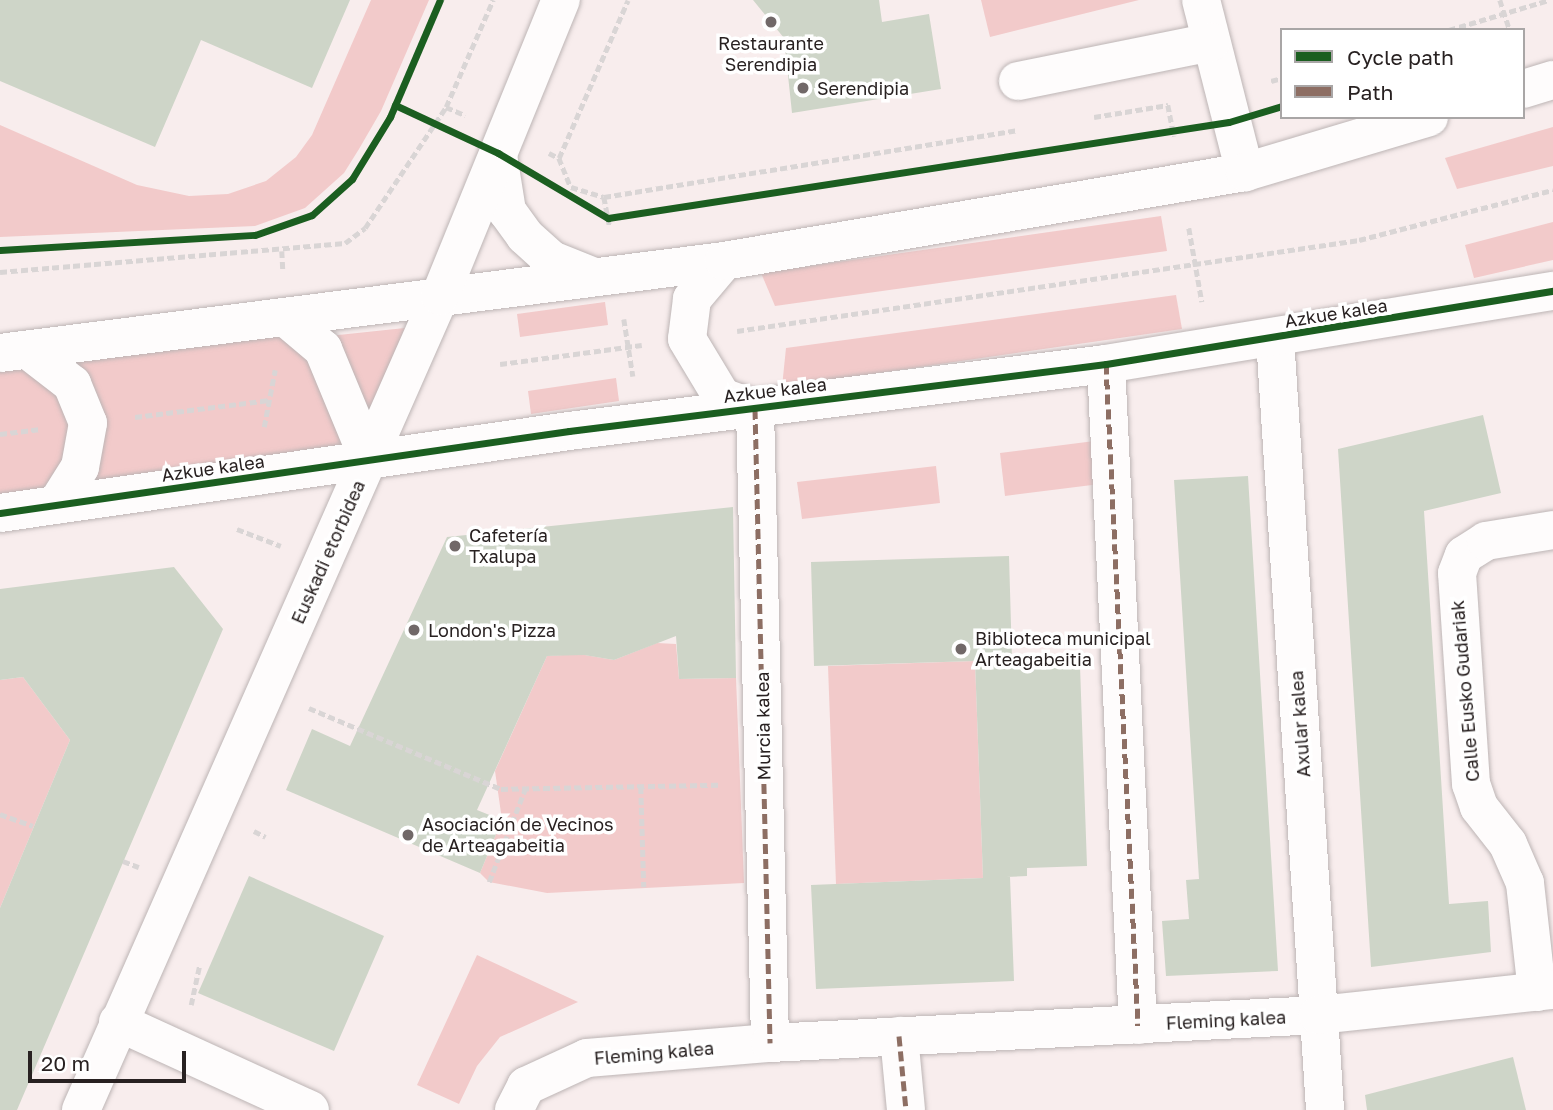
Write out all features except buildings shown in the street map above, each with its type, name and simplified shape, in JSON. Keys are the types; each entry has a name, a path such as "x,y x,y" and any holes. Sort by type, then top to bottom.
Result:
{"street":[{"name":"Euskadi etorbidea","path":"81,1110 440,296 561,0"},
{"path":"1201,0 1229,122 1245,172"},
{"path":"1018,81 1211,42"},
{"path":"1525,88 1553,80"},
{"path":"14,352 724,261 1245,172 1422,119"},
{"path":"502,144 507,211 525,236 552,260 594,277"},
{"path":"724,261 692,299 687,339 722,397 755,409"},
{"name":"Azkue kalea","path":"0,513 254,479 369,460 1106,364 1553,291"},
{"path":"285,317 323,349 369,460"},
{"name":"Axular kalea","path":"1275,338 1325,1110"},
{"path":"14,352 72,384 88,423 80,467 56,505"},
{"path":"1106,364 1138,1025"},
{"name":"Murcia kalea","path":"755,409 770,1044"},
{"name":"Calle Eusko Gudariak","path":"1545,991 1525,883 1508,844 1479,807 1471,784 1457,573 1464,555 1486,541 1553,530"},
{"name":"Fleming kalea","path":"514,1110 526,1086 587,1058 899,1036 1318,1015 1545,991"},
{"path":"118,1023 310,1110"},
{"path":"899,1036 906,1110"}],"path":[{"path":"0,272 345,243 365,228 446,107 493,0"},
{"path":"628,0 559,158 571,187 604,197 1019,130"},
{"path":"1500,0 1509,28"},
{"path":"1457,28 1549,0"},
{"path":"1087,119 1168,105 1181,182"},
{"path":"446,107 502,144"},
{"path":"425,120 559,158"},
{"path":"1159,133 1229,122"},
{"path":"500,364 1359,240 1553,190"},
{"path":"563,192 575,199"},
{"path":"597,212 608,218 622,216"},
{"path":"254,479 285,317"},
{"path":"298,704 501,789 764,784"},
{"path":"641,787 644,887"},
{"path":"489,882 525,789"},
{"path":"0,814 33,826"}],"shaded area":[{"path":"371,0 429,0 381,111 359,149 344,173 305,208 255,226 0,237 0,125 137,185 189,196 228,194 266,181 296,157 312,135"},
{"path":"981,0 1139,0 990,37"},
{"path":"1553,127 1553,166 1457,189 1445,158"},
{"path":"1161,216 1167,251 775,306 761,273"},
{"path":"1553,222 1553,260 1474,278 1465,245"},
{"path":"1176,295 1182,329 782,387 786,348"},
{"path":"605,302 608,325 520,337 517,314"},
{"path":"405,328 367,417 329,336"},
{"path":"271,329 315,352 354,450 79,492 59,355"},
{"path":"24,358 64,388 77,428 49,496 0,502 0,361"},
{"path":"616,378 619,401 531,414 528,391"},
{"path":"1118,438 1124,481 1005,496 1000,453"},
{"path":"936,466 940,503 802,519 797,482"},
{"path":"657,643 676,644 679,679 736,678 744,883 547,893 489,882 480,873 502,820 495,771 547,656 579,654 614,660"},
{"path":"975,661 983,878 836,884 828,666"},
{"path":"23,677 70,740 0,908 0,680"},
{"path":"477,955 578,1002 500,1037 477,1066 459,1104 417,1085"}],"marked path":[{"path":"1106,364 1138,1025"},
{"path":"755,409 770,1043"},
{"path":"899,1036 906,1110"}],"cycle path":[{"path":"0,250 255,235 312,215 352,179 390,117 440,0"},
{"path":"395,105 498,153 608,218 1229,122 1280,107"},
{"path":"0,513 569,431 1106,364 1553,291"}],"place":[{"name":"Restaurante Serendipia","path":"771,22"},
{"name":"Serendipia","path":"803,88"},
{"name":"Cafetería Txalupa","path":"455,546"},
{"name":"London's Pizza","path":"414,630"},
{"name":"Biblioteca municipal Arteagabeitia","path":"961,649"},
{"name":"Asociación de Vecinos de Arteagabeitia","path":"408,835"}]}
